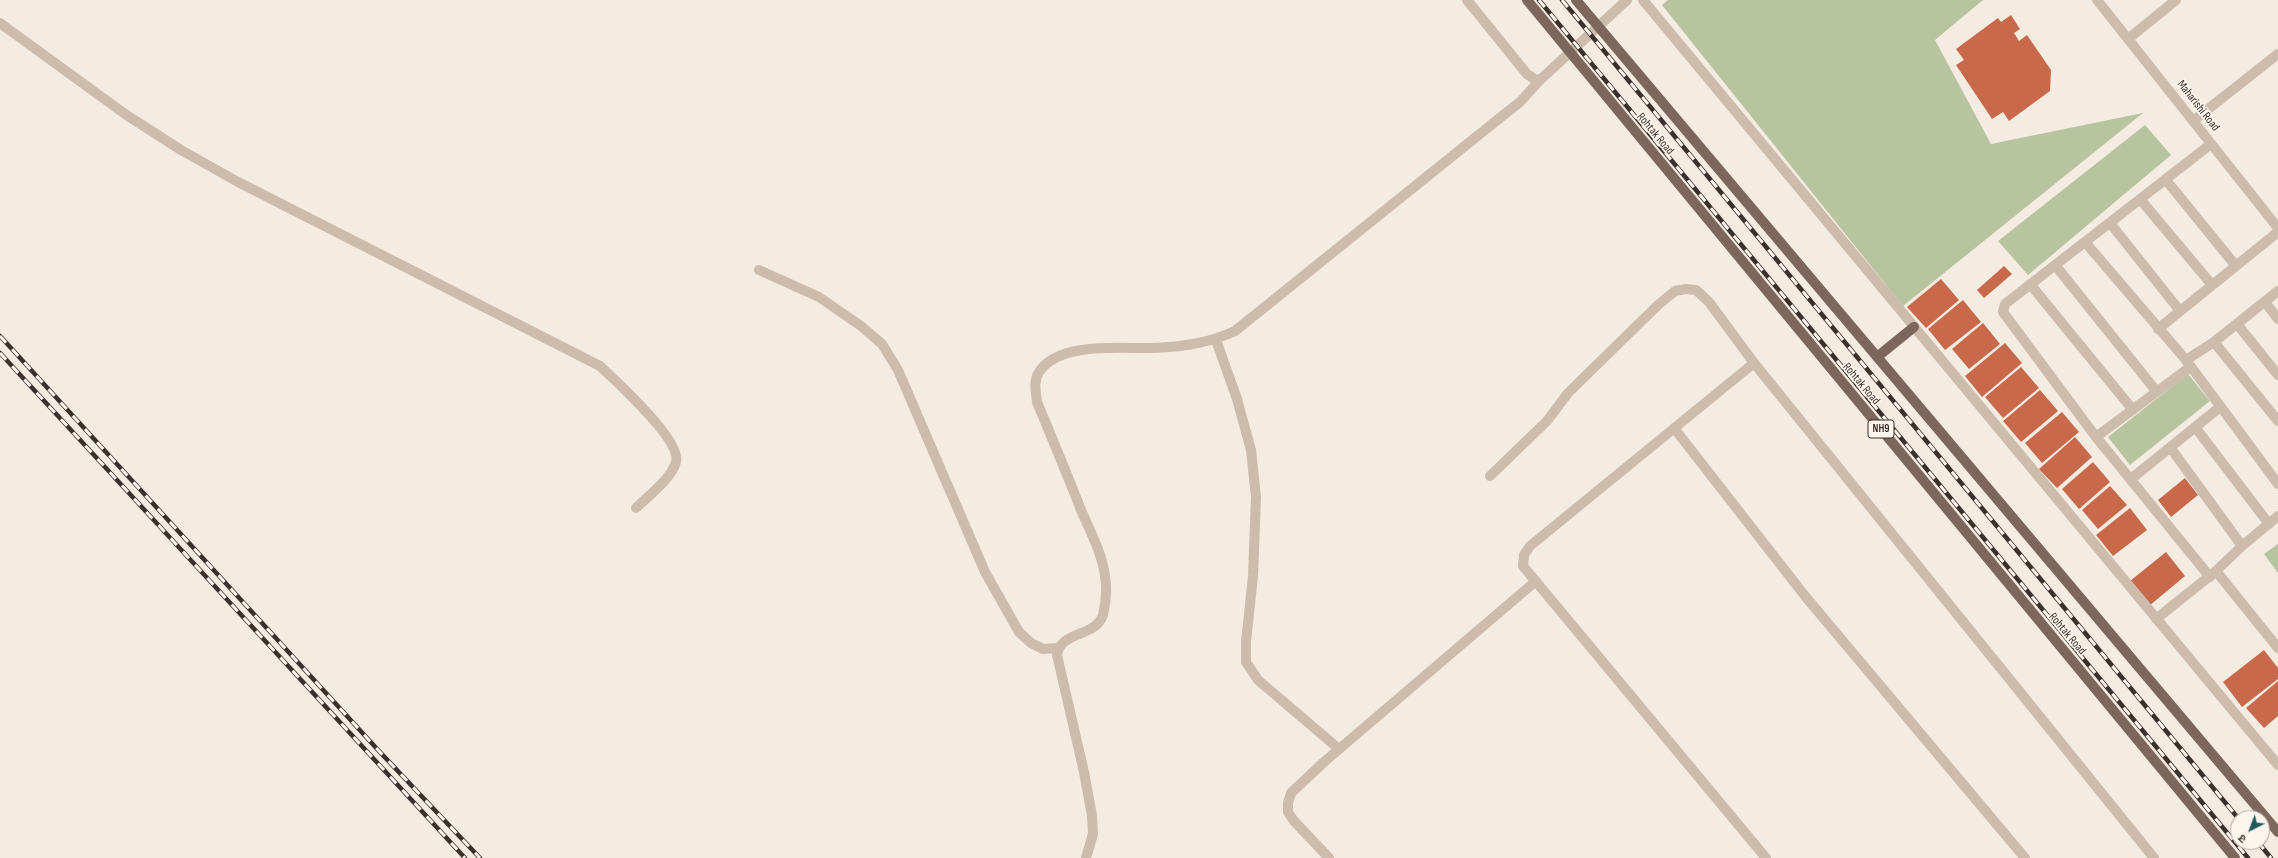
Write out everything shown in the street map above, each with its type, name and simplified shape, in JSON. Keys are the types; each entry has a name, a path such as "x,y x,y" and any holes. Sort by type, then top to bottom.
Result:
{"main road":[{"name":"Rohtak Road","path":"1528,0 2235,858"},
{"path":"1576,0 2278,832"},
{"path":"1877,357 1914,327"}],"street":[{"path":"1467,0 1527,74 1536,80 1541,79"},
{"path":"1086,858 1093,834 1092,816 1084,772 1059,666 1058,648 1064,640 1097,624 1102,616 1106,596 1105,576 1098,548 1037,402 1035,387 1038,373 1048,362 1069,352 1156,348 1216,340 1235,331 1520,102 1569,51 1627,0"},
{"path":"1643,0 2278,765"},
{"name":"Maharishi Road","path":"2097,0 2278,228"},
{"path":"2128,39 2176,0"},
{"path":"0,23 125,114 181,150 238,182 600,366 620,384 668,437 676,451 677,462 670,474 636,508"},
{"path":"2192,120 2278,54"},
{"path":"2212,144 2005,304 2003,312 2096,437 2278,648"},
{"path":"2166,180 2236,266"},
{"path":"2140,200 2212,285"},
{"path":"2110,223 2180,311"},
{"path":"2158,329 2278,232"},
{"path":"2085,242 2188,364 2278,484"},
{"path":"2055,265 2157,392"},
{"path":"759,270 819,297 861,326 882,344 898,370 984,572 1019,632 1031,643 1043,649 1058,648"},
{"path":"2030,284 2133,410"},
{"path":"1490,476 1547,421 1568,393 1658,305 1675,291 1686,289 1696,290 1709,302 1754,363 2154,858"},
{"path":"2096,437 2157,392 2214,342 2278,291"},
{"path":"2265,302 2278,319"},
{"path":"2237,324 2278,376"},
{"path":"1216,340 1237,399 1251,450 1256,497 1253,576 1246,642 1246,662 1258,680 1339,749"},
{"path":"2214,342 2278,421"},
{"path":"1754,363 1530,546 1524,555 1523,566 1766,858"},
{"path":"2131,479 2220,407"},
{"path":"1674,428 1805,596 2025,858"},
{"path":"2194,428 2269,524"},
{"path":"2170,447 2242,546"},
{"path":"2156,618 2213,574 2242,546 2278,516"},
{"path":"1329,858 1294,821 1288,812 1288,803 1292,793 1339,749 1536,581"}],"green space":[{"path":"1668,0 1983,0 1935,40 1991,144 2143,113 1903,306 1662,5"},
{"path":"2145,125 2171,155 2028,275 1998,241"},
{"path":"2188,374 2210,401 2130,465 2108,437"},
{"path":"2278,544 2278,573 2264,554"}],"building":[{"path":"2011,15 2020,29 2014,33 2019,41 2027,35 2051,70 2050,91 2009,121 2003,112 1992,119 1956,65 1964,60 1956,49 1998,18 2001,22"},
{"path":"2004,266 2012,274 1984,298 1977,290"},
{"path":"1941,279 1959,300 1926,328 1907,307"},
{"path":"1963,300 1981,322 1945,350 1928,329"},
{"path":"1983,323 2000,344 1969,369 1952,349"},
{"path":"2005,343 2022,363 1982,397 1965,376"},
{"path":"2021,367 2039,388 2003,418 1985,397"},
{"path":"2040,390 2058,411 2021,442 2003,421"},
{"path":"2062,412 2079,432 2042,463 2025,443"},
{"path":"2075,437 2092,457 2057,488 2039,469"},
{"path":"2093,462 2110,482 2079,509 2062,489"},
{"path":"2185,478 2198,495 2171,517 2158,500"},
{"path":"2110,486 2127,505 2098,529 2082,510"},
{"path":"2130,508 2147,530 2113,556 2096,535"},
{"path":"2166,552 2185,576 2149,606 2130,581"},
{"path":"2264,650 2278,668 2278,679 2242,707 2223,682"},
{"path":"2278,681 2278,716 2264,728 2246,708"}],"railway":[{"path":"1539,0 2248,858"},
{"path":"1562,0 2231,810"},
{"path":"0,336 378,750 480,858"},
{"path":"0,353 465,858"},
{"path":"2264,850 2271,858"}]}
